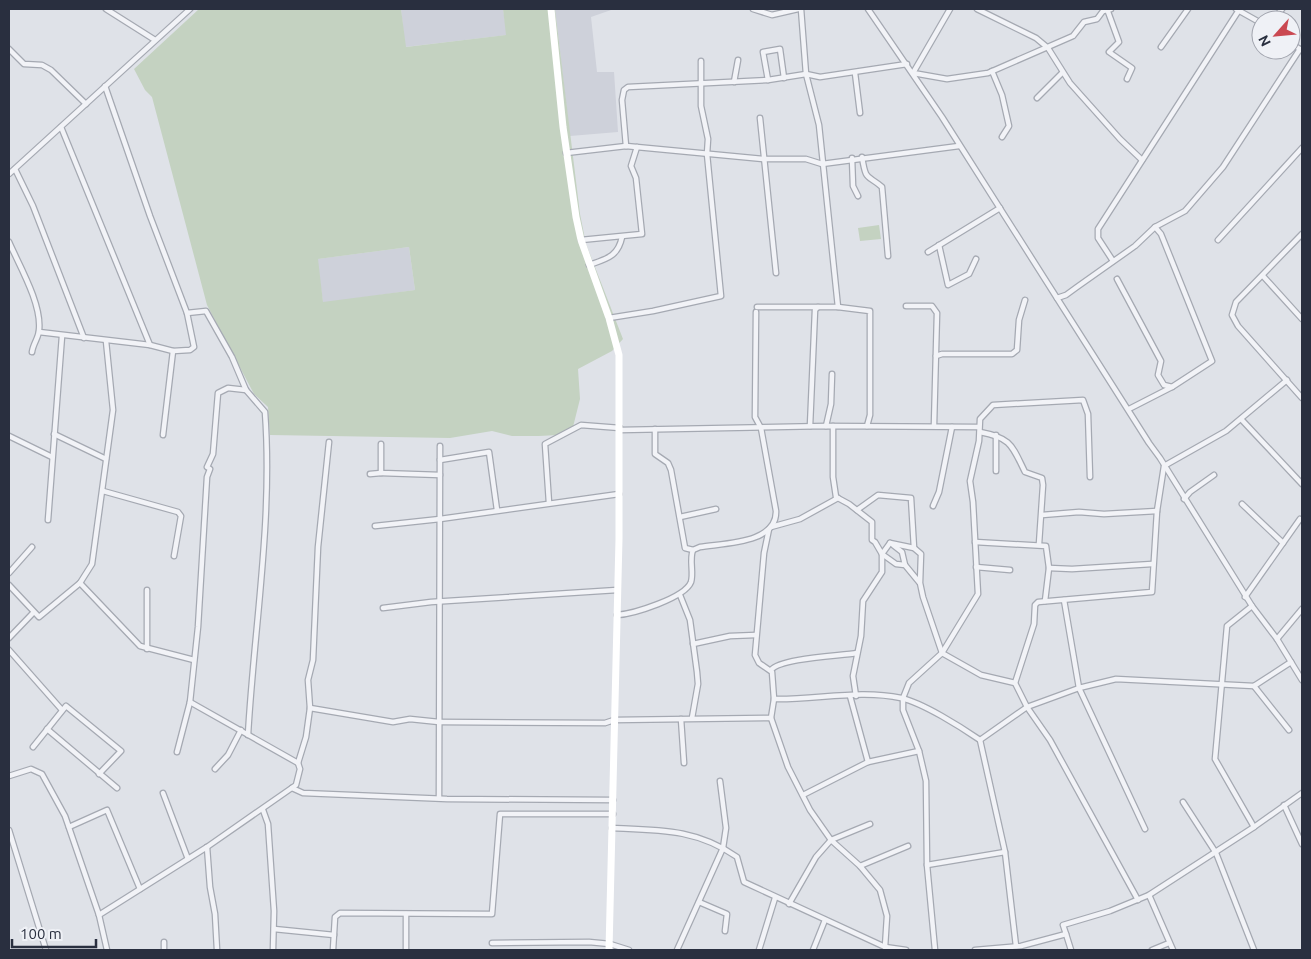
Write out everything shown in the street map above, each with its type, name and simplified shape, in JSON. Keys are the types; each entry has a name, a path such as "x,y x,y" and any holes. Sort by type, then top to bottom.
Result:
{"street":[{"path":"106,9 155,40"},
{"path":"179,9 184,14"},
{"path":"9,174 190,9"},
{"path":"551,9 566,153 581,240 609,318 619,355 620,429 610,947"},
{"path":"753,9 772,15 800,9 806,74 819,125 838,307"},
{"path":"868,9 913,74 1129,409 1244,597 1277,639 1302,680"},
{"path":"913,74 950,9"},
{"path":"977,9 1027,33 1048,48 1062,73 1114,133 1142,160"},
{"path":"913,74 947,79 992,71 1073,36 1084,22 1097,19 1107,9 1111,9"},
{"path":"1107,9 1119,42 1109,52 1132,68 1127,79"},
{"path":"1161,47 1188,9"},
{"path":"1113,261 1096,232 1237,9 1251,17"},
{"path":"9,49 24,64 42,66 51,70 86,104"},
{"path":"768,80 763,52 780,49 784,78"},
{"path":"734,82 738,60"},
{"path":"1057,298 1066,295 1113,261 1155,227 1185,210 1223,167 1294,60"},
{"path":"609,318 653,311 722,296 707,154 708,139 701,106 701,61"},
{"path":"626,146 622,100 625,89 671,84 768,80 806,74 820,77 906,64"},
{"path":"992,71 1002,95 1009,126 1002,137"},
{"path":"855,73 860,113"},
{"path":"1037,98 1062,73"},
{"path":"39,332 150,345 173,350 190,350 194,347 187,313 150,216 105,86"},
{"path":"760,118 776,273"},
{"path":"61,127 150,345"},
{"path":"566,153 626,146 763,159 806,159 822,164 852,158 959,146"},
{"path":"581,240 642,234 636,178 631,166 637,147"},
{"path":"1218,240 1302,148"},
{"path":"862,157 864,169 870,180 882,187 888,256"},
{"path":"852,158 853,186 858,196"},
{"path":"15,168 33,206 84,338"},
{"path":"928,252 1000,208"},
{"path":"1129,409 1172,387 1212,361 1161,234 1155,227"},
{"path":"1302,234 1236,302 1232,315 1238,326 1302,398"},
{"path":"589,264 610,258 616,253 622,237"},
{"path":"9,242 35,303 39,332 33,343 32,352"},
{"path":"939,246 948,285 969,274 976,259"},
{"path":"1263,276 1302,318"},
{"path":"1117,279 1161,361 1158,376 1164,385 1172,387"},
{"path":"936,356 942,354 1012,354 1017,350 1019,320 1025,300"},
{"path":"906,306 934,308 937,316 934,426"},
{"path":"810,426 814,317 818,307"},
{"path":"655,429 655,454 668,463 672,470 684,546 693,550 700,547 754,539 769,528 775,520 776,511 760,428 755,417 756,309 838,307 870,311 870,415 867,426"},
{"path":"187,313 206,311 232,357 246,390 265,412 267,433 262,572 252,661 248,735"},
{"path":"48,520 62,336"},
{"path":"9,585 33,613 39,617 43,616 80,583 92,564 113,410 106,341"},
{"path":"164,435 173,350"},
{"path":"826,426 831,404 832,374"},
{"path":"1164,466 1226,431 1287,380"},
{"path":"177,752 190,702 207,477 210,469 207,467 213,454 218,393 228,388 246,390"},
{"path":"935,950 927,864 926,781 919,751 904,710 903,698 909,683 942,653 976,600 978,587 970,481 977,457 979,430 983,413 993,405 1080,398 1083,400 1088,414 1090,477"},
{"path":"1241,419 1302,484"},
{"path":"549,503 546,444 581,425 620,429 810,426 952,427 979,430 996,435 1015,448 1025,472 1042,478 1042,515 1039,544"},
{"path":"833,426 832,477 834,490 838,498 872,522 872,540 882,554 896,564 905,565"},
{"path":"933,506 939,492 940,478 952,427"},
{"path":"54,434 106,459"},
{"path":"996,435 996,471"},
{"path":"9,436 52,457"},
{"path":"99,915 207,847 263,810 296,785 300,769 298,763 306,737 310,708 308,680 313,660 318,555 329,442"},
{"path":"381,444 382,473"},
{"path":"440,446 440,798"},
{"path":"440,460 489,452 497,510"},
{"path":"1138,900 1050,740 1027,708 1015,683 1034,624 1035,604 1045,601 1152,592 1152,564 1157,511 1164,466"},
{"path":"370,474 440,475"},
{"path":"1184,499 1190,492 1214,475"},
{"path":"103,491 178,512 181,516 174,556"},
{"path":"375,526 440,520 497,510 619,494"},
{"path":"857,510 878,496 912,498 914,548"},
{"path":"769,528 800,519 838,498"},
{"path":"1242,504 1283,543"},
{"path":"680,517 716,510"},
{"path":"1042,515 1079,512 1104,514 1157,511"},
{"path":"1244,597 1302,519"},
{"path":"769,528 764,553 756,635 756,658 771,670 774,677 774,699 771,718 788,767 831,840 860,866 880,890 887,916 885,948"},
{"path":"975,542 1030,546 1039,544 1046,546 1049,568 1045,601"},
{"path":"890,543 914,548 921,554 920,583 926,611 942,653 982,674 1015,683"},
{"path":"856,696 853,676 863,618 863,601 882,572 882,554 890,543"},
{"path":"890,543 902,552 905,565 920,583"},
{"path":"9,573 32,547"},
{"path":"616,615 636,612 680,595 692,579 693,550"},
{"path":"1049,568 1072,569 1152,564"},
{"path":"976,567 1010,570"},
{"path":"80,583 134,642 147,649 194,660"},
{"path":"147,590 147,649"},
{"path":"383,608 440,602 617,590"},
{"path":"680,595 690,620 698,684 692,718"},
{"path":"1064,600 1068,636 1078,688 1145,829"},
{"path":"1252,606 1227,626 1215,758 1254,827"},
{"path":"1277,639 1302,609"},
{"path":"9,638 33,613"},
{"path":"693,644 730,636 756,635"},
{"path":"9,650 62,710"},
{"path":"771,670 777,665 789,662 857,653"},
{"path":"980,740 1027,708 1078,688 1116,679 1254,686 1290,662"},
{"path":"1254,686 1288,730"},
{"path":"774,699 807,699 867,694 903,698 980,740 1005,852 1020,947"},
{"path":"850,696 868,762"},
{"path":"190,702 298,763"},
{"path":"33,747 66,706 121,751 100,774"},
{"path":"310,708 393,722 410,719 439,722 596,723 614,720 771,718"},
{"path":"681,719 684,763"},
{"path":"47,729 117,788"},
{"path":"215,768 228,755 241,730"},
{"path":"803,795 868,762 919,751"},
{"path":"9,776 31,769 42,774 69,827 99,915 107,950"},
{"path":"677,950 723,848 726,828 720,781"},
{"path":"292,788 303,793 440,798 613,800"},
{"path":"163,793 188,859"},
{"path":"1071,950 1063,925 1110,911 1148,895 1254,827 1302,793"},
{"path":"1183,802 1216,852 1254,950"},
{"path":"1284,805 1302,844"},
{"path":"69,827 107,810 140,889"},
{"path":"263,810 268,824 274,950"},
{"path":"334,950 335,917 340,913 492,914 500,814 613,814"},
{"path":"789,904 816,858 831,840 870,824"},
{"path":"612,828 656,829 710,841 737,857 744,882 825,920 876,948 906,950"},
{"path":"9,830 46,950"},
{"path":"860,866 908,846"},
{"path":"207,847 217,950"},
{"path":"927,864 1005,852"},
{"path":"1148,895 1173,950"},
{"path":"759,950 776,898"},
{"path":"699,902 727,914 725,931"},
{"path":"406,914 406,950"},
{"path":"813,950 825,920"},
{"path":"274,929 334,935"},
{"path":"975,950 1020,947 1066,934"},
{"path":"164,942 164,950"},
{"path":"492,943 610,947 629,950"},
{"path":"1152,950 1169,943"}],"shaded area":[{"path":"401,9 503,9 507,35 405,47"},
{"path":"555,9 614,9 591,17 597,72 614,72 618,132 570,136"},
{"path":"409,247 415,290 323,303 317,259"}],"green space":[{"path":"199,9 401,9 406,47 506,35 503,9 555,9 580,214 586,244 623,339 612,351 578,369 580,399 573,427 558,435 539,436 512,436 492,431 450,438 270,435 268,407 254,394 207,305 152,97 145,90 134,69","holes":["409,247 415,290 323,302 318,259"]},
{"path":"879,225 881,239 860,241 858,228"}]}
